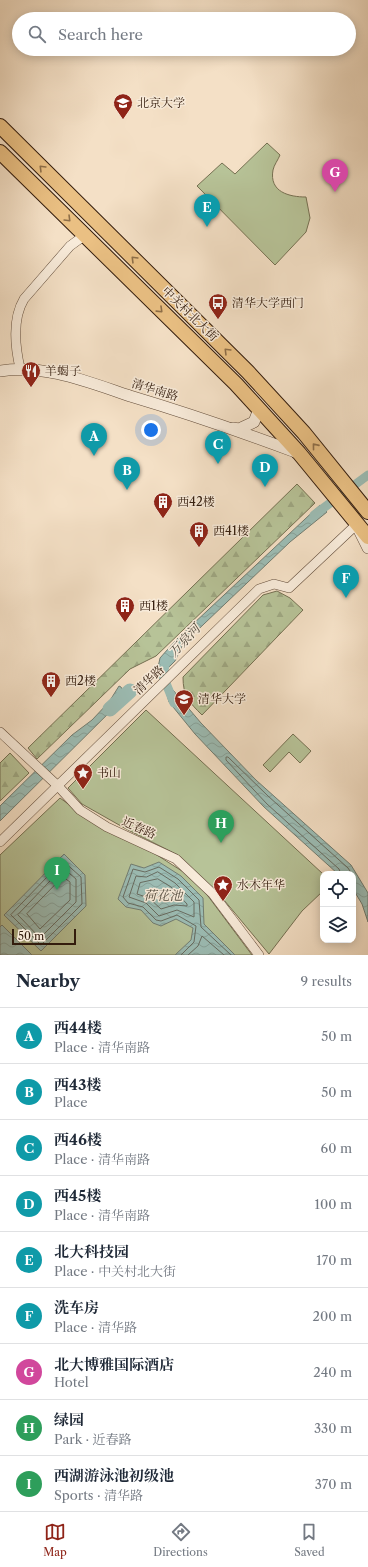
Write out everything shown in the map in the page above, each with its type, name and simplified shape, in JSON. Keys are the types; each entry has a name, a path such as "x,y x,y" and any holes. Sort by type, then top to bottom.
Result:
{"main road":[{"name":"中关村北大街","path":"0,126 248,372 304,433 368,512"},
{"name":"中关村北大街","path":"0,152 236,384 299,453 368,537"}],"street":[{"path":"20,368 15,349 19,308 24,299 70,246 85,235"},
{"name":"清华南路","path":"0,371 20,368 57,373 231,428 299,453"},
{"path":"231,428 239,429 254,422 259,409"},
{"path":"357,524 368,548"},
{"name":"清华路","path":"0,842 259,589 274,584 289,588 357,524"},
{"name":"近春路","path":"0,732 50,778 80,810 107,827 176,859 213,894 259,955"}],"green space":[{"path":"267,143 280,155 273,170 274,184 282,192 293,196 306,197 310,218 306,232 275,265 197,186 222,163 235,174"},
{"path":"297,484 315,503 156,656 130,669 37,759 28,748"},
{"path":"277,591 290,598 303,610 202,715 186,694 183,684 183,677 263,595"},
{"path":"146,710 320,871 320,894 302,911 269,954 219,894 178,855 128,830 82,804 68,788"},
{"path":"293,734 311,751 300,763 289,752 270,772 263,765"},
{"path":"10,753 29,773 0,801 0,763"},
{"path":"60,798 93,822 146,848 196,880 252,955 0,955 0,855"}],"water":[{"path":"320,505 327,512 290,542 183,644 175,661 162,674 157,672 160,658 176,640"},
{"path":"119,686 126,696 0,821 0,806 72,735 92,720 109,702"},
{"path":"173,690 201,723 256,780 351,865 355,871 335,871 264,807 195,734 169,702 167,695"},
{"path":"64,854 85,875 86,906 41,951 4,915"},
{"name":"荷花池","path":"159,862 181,876 203,898 204,924 235,955 175,955 191,940 193,928 176,919 161,926 153,923 141,910 126,907 118,899 131,864 144,868"},
{"path":"356,873 368,893 368,922 362,904 356,894"},
{"path":"2,925 32,955 0,955 0,927"}],"waterway":[{"name":"万泉河","path":"314,515 368,475"},
{"name":"万泉河","path":"166,660 163,676 174,703"},
{"name":"万泉河","path":"110,709 130,691"}],"place":[{"name":"北京大学","path":"123,120"},
{"name":"北大博雅国际酒店","path":"335,192"},
{"name":"北大科技园","path":"207,227"},
{"name":"清华大学西门","path":"218,320"},
{"name":"羊蝎子","path":"31,388"},
{"name":"西44楼","path":"94,456"},
{"name":"西46楼","path":"218,464"},
{"name":"西45楼","path":"265,487"},
{"name":"西43楼","path":"127,490"},
{"name":"西42楼","path":"163,519"},
{"name":"西41楼","path":"199,548"},
{"name":"洗车房","path":"346,598"},
{"name":"西1楼","path":"125,623"},
{"name":"西2楼","path":"51,698"},
{"name":"清华大学","path":"184,716"},
{"name":"书山","path":"83,790"},
{"name":"绿园","path":"221,843"},
{"name":"西湖游泳池初级池","path":"57,890"},
{"name":"水木年华","path":"223,902"}]}
